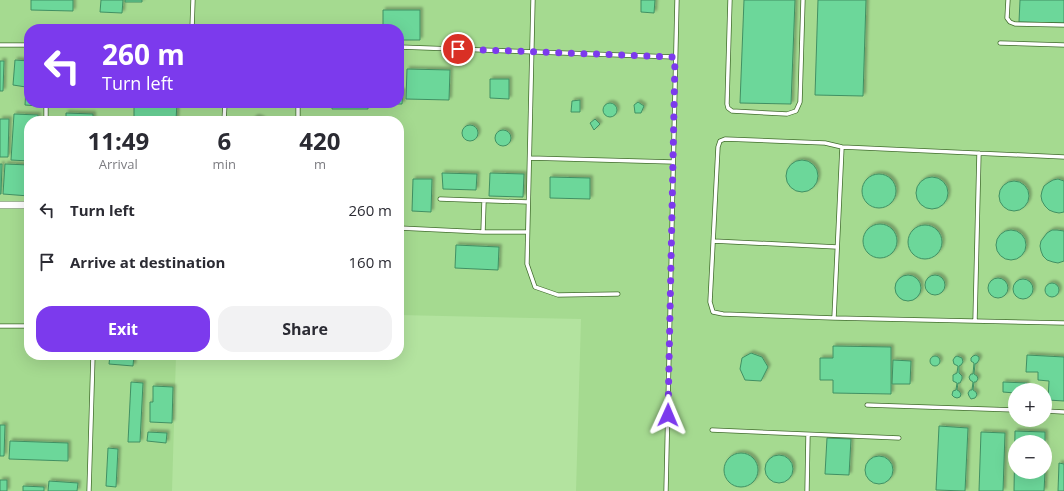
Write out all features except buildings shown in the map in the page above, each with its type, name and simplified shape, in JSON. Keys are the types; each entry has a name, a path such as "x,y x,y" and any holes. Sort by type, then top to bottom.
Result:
{"street":[{"path":"0,205 24,204"}],"lane":[{"path":"192,24 193,0"},
{"path":"533,0 527,264 535,287 558,295 618,294"},
{"path":"666,491 677,0"},
{"path":"730,0 728,108 732,111 787,114 796,111 800,102 803,0"},
{"path":"1008,0 1007,18 1010,22 1015,24 1064,25"},
{"path":"1000,43 1064,45"},
{"path":"0,45 24,46"},
{"path":"404,47 675,57"},
{"path":"1064,157 842,147 825,143 725,139 720,141 718,147 710,302 713,312 723,314 1064,323"},
{"path":"834,318 842,147"},
{"path":"975,321 979,153"},
{"path":"530,158 673,162"},
{"path":"440,199 528,202"},
{"path":"483,232 484,201"},
{"path":"404,228 483,232 527,232"},
{"path":"713,241 837,248"},
{"path":"0,326 24,326"},
{"path":"89,491 93,360"},
{"path":"867,405 1008,410"},
{"path":"1052,411 1064,412"},
{"path":"712,430 900,438"},
{"path":"807,491 808,435"}],"shaded area":[{"path":"0,0 1064,0 1064,491 576,491 581,319 404,315 404,116 24,116 24,360 176,360 172,491 0,491"}],"route":[{"path":"458,49 675,57 668,415"}]}
